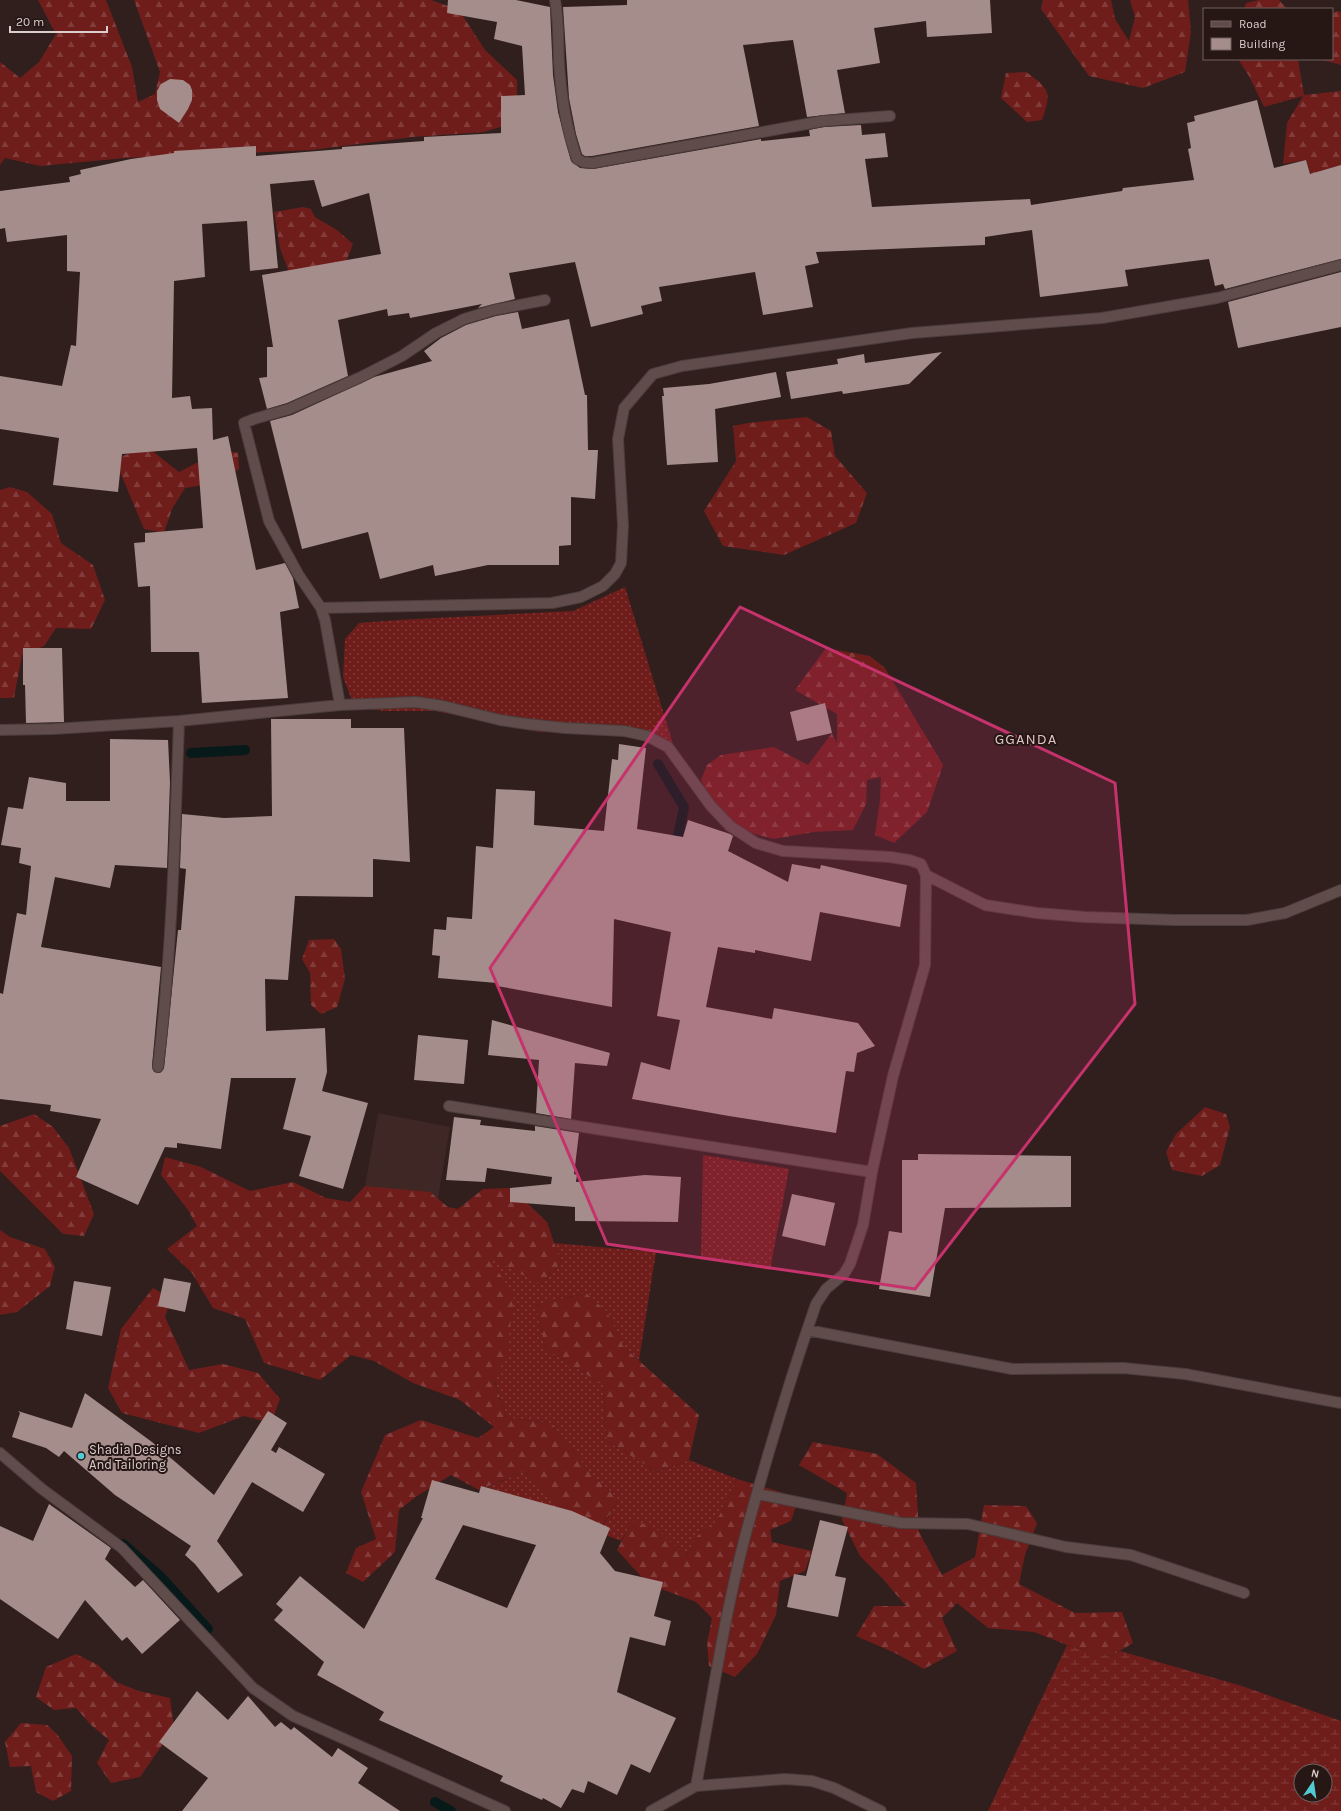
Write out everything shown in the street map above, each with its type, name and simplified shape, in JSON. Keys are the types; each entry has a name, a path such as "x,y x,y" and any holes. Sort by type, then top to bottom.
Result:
{"street":[{"path":"555,0 558,18 559,62 564,110 577,159 583,162 592,162 822,121 890,116"},
{"path":"321,608 552,603 582,597 603,586 615,574 621,563 623,525 618,439 621,420 624,408 653,374 682,366 912,333 1109,317 1217,298 1341,265"},
{"path":"340,705 325,620 321,608 298,574 269,521 244,423 289,409 361,376 402,356 436,333 464,319 494,310 545,300"},
{"path":"0,730 40,730 179,721 340,705 416,702 430,703 500,720 565,728 624,731 647,736 668,747 711,806 730,826 756,843 783,851 808,851 909,860 921,864 926,875 925,965 893,1076 872,1172 863,1225 856,1252 844,1274 826,1289 816,1304 746,1533 730,1605 696,1786"},
{"path":"158,1067 172,919 179,721"},
{"path":"926,875 985,905 1037,913 1085,917 1174,920 1247,920 1285,913 1341,890"},
{"path":"450,1106 872,1172"},
{"path":"807,1330 1012,1369 1123,1368 1185,1374 1341,1404"},
{"path":"0,1453 42,1489 122,1548 253,1688 293,1716 506,1811"},
{"path":"758,1494 901,1523 968,1524 1066,1547 1131,1555 1244,1593"},
{"path":"652,1811 696,1786 784,1778 812,1781 846,1794 882,1811"}],"highlighted area":[{"path":"740,607 1115,783 1135,1004 915,1289 607,1244 490,968"}],"shaded area":[{"path":"378,1113 450,1127 438,1199 365,1186"}],"green space":[{"path":"38,0 106,0 132,67 138,102 155,94 160,72 134,0 431,0 459,10 485,50 517,80 517,122 484,132 413,137 312,150 125,158 40,166 5,158 0,165 0,62 20,78 39,62 56,34"},
{"path":"1043,0 1111,0 1115,19 1129,41 1135,17 1130,0 1188,0 1191,32 1185,72 1143,88 1089,76 1041,9"},
{"path":"1259,0 1279,0 1286,8 1244,8 1246,3"},
{"path":"1338,11 1341,12 1341,65 1323,60 1333,60 1333,13"},
{"path":"1239,60 1298,60 1304,95 1341,91 1341,172 1311,176 1306,160 1283,164 1287,123 1303,96 1264,107 1249,76"},
{"path":"1026,72 1040,83 1047,92 1047,103 1042,120 1027,122 1001,98 1006,73"},
{"path":"303,207 311,209 315,217 337,230 353,244 345,264 289,272 280,248 274,212"},
{"path":"807,417 831,431 835,456 867,493 856,523 784,555 723,546 704,511 736,461 733,426"},
{"path":"142,448 151,450 179,472 204,459 226,451 238,453 239,469 215,483 185,488 172,509 164,533 144,529 117,465 123,456"},
{"path":"10,487 27,492 52,514 61,543 93,565 105,600 91,629 56,628 44,646 22,655 14,698 0,698 0,490"},
{"path":"625,587 676,754 663,745 640,739 595,733 538,732 435,711 384,711 354,706 343,677 345,639 359,623 573,611"},
{"path":"826,648 870,656 885,668 943,765 927,812 894,843 875,835 880,800 881,777 867,780 866,804 853,830 814,832 774,839 743,831 707,796 701,780 707,765 721,755 774,747 808,765 832,733 837,743 837,714 795,690"},
{"path":"334,939 341,949 345,979 337,1007 321,1014 311,1005 310,973 302,959 309,940"},
{"path":"1205,1107 1226,1114 1230,1127 1220,1165 1202,1176 1172,1170 1166,1152 1176,1134"},
{"path":"34,1114 53,1127 69,1148 94,1214 84,1236 63,1234 0,1171 0,1126"},
{"path":"703,1155 789,1169 770,1270 701,1258"},
{"path":"165,1157 201,1167 250,1191 293,1182 326,1198 350,1202 365,1186 430,1192 448,1207 458,1209 483,1189 511,1188 547,1222 561,1263 542,1284 489,1258 514,1295 507,1354 494,1380 507,1418 551,1423 590,1473 619,1500 592,1540 552,1497 523,1472 479,1490 451,1475 417,1496 399,1510 395,1552 363,1582 346,1573 356,1548 376,1539 361,1492 385,1435 421,1420 478,1438 494,1427 460,1400 413,1383 374,1361 351,1355 320,1380 264,1363 245,1319 213,1308 192,1273 167,1249 197,1226 188,1210 161,1175"},
{"path":"0,1230 10,1237 45,1249 55,1267 50,1286 17,1312 0,1315"},
{"path":"554,1243 656,1252 639,1360 623,1346 607,1312 586,1293 536,1305 545,1348 603,1385 607,1441 657,1472 689,1460 737,1479 716,1522 697,1536 686,1557 632,1522 621,1541 598,1532 619,1500 590,1473 551,1423 507,1418 494,1379 507,1353 489,1257 542,1284 561,1263"},
{"path":"153,1288 171,1298 165,1317 189,1370 223,1364 258,1373 280,1399 271,1423 244,1416 199,1433 122,1413 108,1388 121,1329"},
{"path":"586,1293 607,1312 623,1346 699,1415 689,1460 657,1472 607,1441 603,1385 545,1348 536,1305"},
{"path":"813,1442 877,1454 916,1483 919,1532 942,1575 975,1557 984,1505 1026,1506 1037,1523 1025,1555 1019,1584 1075,1613 1122,1612 1133,1643 1111,1656 1067,1645 1034,1632 988,1628 957,1603 942,1618 957,1651 924,1669 895,1653 856,1636 874,1606 906,1606 883,1579 860,1556 842,1520 847,1493 799,1465"},
{"path":"523,1472 552,1497 577,1524 487,1487"},
{"path":"737,1479 784,1493 796,1506 791,1521 770,1530 772,1542 812,1551 805,1571 780,1581 776,1615 757,1654 735,1677 709,1666 707,1643 712,1618 696,1602 648,1584 617,1550 632,1521 655,1527 686,1557 697,1536 716,1522"},
{"path":"1067,1645 1111,1656 1120,1651 1242,1686 1341,1721 1341,1811 988,1811"},
{"path":"76,1654 98,1665 116,1682 139,1691 170,1698 174,1728 140,1777 111,1783 97,1763 109,1740 92,1726 76,1708 54,1710 36,1697 46,1667"},
{"path":"21,1723 47,1725 57,1734 72,1756 71,1791 53,1801 36,1792 31,1766 10,1767 5,1742"}],"building":[{"path":"448,0 516,0 550,7 553,75 558,112 571,161 580,168 593,169 761,139 761,141 810,136 809,130 824,127 861,125 862,135 885,133 888,157 865,159 872,207 1030,199 1031,205 1122,191 1123,188 1194,180 1188,149 1191,148 1187,123 1195,121 1194,116 1257,100 1274,168 1306,160 1310,174 1341,165 1341,259 1225,289 1223,284 1215,286 1209,259 1125,270 1128,286 1040,297 1032,230 985,237 985,245 816,252 819,263 805,266 813,307 763,315 755,272 659,287 662,301 641,306 643,314 591,327 575,262 509,273 515,299 478,308 482,304 410,318 409,313 388,316 387,309 338,320 348,376 287,403 267,409 259,378 267,377 267,347 273,347 262,275 381,254 369,193 322,207 314,180 270,184 278,268 250,271 247,221 202,224 205,277 174,281 172,398 190,396 192,409 212,408 213,440 228,436 256,570 285,563 293,578 299,608 280,612 288,698 202,703 199,652 151,652 150,586 138,587 134,543 145,542 145,533 203,528 197,448 122,454 118,492 53,485 59,438 0,429 0,376 62,386 71,345 76,346 80,272 67,271 67,235 7,242 5,228 0,229 0,191 70,182 69,177 81,174 80,170 131,159 174,153 174,151 256,146 256,156 342,149 342,147 424,141 424,137 501,133 501,96 525,95 522,46 494,39 497,22 447,13"},
{"path":"627,0 990,0 992,33 927,37 926,21 874,28 880,63 837,70 845,113 807,117 793,40 743,45 759,126 585,156 582,154 576,134 569,98 563,7 627,5"},
{"path":"170,79 183,80 190,85 192,90 192,100 179,123 160,109 157,100 157,91 161,84"},
{"path":"1341,272 1341,327 1238,348 1228,302"},
{"path":"518,312 522,329 569,319 585,395 587,395 588,450 598,450 595,499 571,497 571,545 559,546 559,565 488,565 435,576 433,565 380,579 368,532 302,549 270,421 292,415 374,377 432,361 424,351 441,338 466,325 496,316"},
{"path":"942,352 909,384 843,394 842,391 791,399 786,372 838,364 837,359 864,354 865,363"},
{"path":"776,372 781,397 715,409 718,462 667,465 662,396 664,396 663,388 709,384"},
{"path":"23,648 62,648 64,722 26,723 25,685 23,685"},
{"path":"825,703 832,733 797,741 790,712"},
{"path":"271,719 351,719 351,728 404,728 410,862 373,859 373,897 295,896 288,980 265,979 266,1031 325,1028 327,1072 322,1091 368,1103 343,1189 299,1176 311,1136 283,1129 296,1078 231,1078 221,1149 177,1143 177,1148 165,1147 138,1205 76,1177 101,1119 50,1111 51,1105 0,1099 0,993 3,994 17,913 26,915 31,866 19,863 21,848 1,845 8,807 23,809 29,777 66,783 66,801 110,801 110,739 168,740 170,782 167,868 115,865 110,888 55,877 41,947 161,967 152,1066 154,1072 160,1073 164,1068 178,930 181,930 186,869 180,868 182,814 224,818 272,816"},
{"path":"619,744 646,748 637,829 683,837 688,820 730,834 733,836 728,851 788,882 792,864 820,869 821,865 907,885 900,927 820,912 811,961 755,950 755,953 718,947 706,1007 772,1019 774,1008 858,1023 875,1046 857,1053 854,1072 846,1071 836,1133 632,1099 641,1062 670,1070 680,1020 657,1016 671,932 614,919 612,1007 497,986 497,983 438,978 440,956 432,955 434,929 446,930 447,917 472,919 476,846 493,848 496,789 535,791 534,825 604,831 612,759 618,760"},
{"path":"492,1020 610,1053 607,1066 575,1063 571,1119 536,1113 539,1060 488,1055"},
{"path":"418,1035 468,1040 464,1084 414,1080"},
{"path":"454,1117 481,1120 480,1125 535,1131 535,1126 579,1133 574,1174 577,1175 576,1182 645,1175 681,1177 678,1222 575,1221 575,1207 510,1202 510,1188 551,1184 552,1177 487,1168 485,1182 446,1180"},
{"path":"918,1154 1071,1156 1071,1207 945,1208 930,1297 879,1289 889,1231 902,1233 902,1160 918,1160"},
{"path":"792,1194 835,1203 825,1246 782,1236"},
{"path":"164,1278 191,1283 185,1312 158,1306"},
{"path":"74,1281 111,1287 102,1336 66,1329"},
{"path":"85,1393 152,1442 214,1495 268,1411 287,1423 271,1450 276,1453 279,1447 325,1474 303,1512 252,1482 217,1541 243,1575 218,1593 195,1564 185,1555 191,1546 115,1495 64,1451 59,1457 46,1448 12,1437 20,1413 18,1411 72,1428"},
{"path":"432,1480 479,1493 481,1486 572,1511 610,1528 600,1553 615,1571 663,1582 654,1616 671,1621 665,1646 630,1637 617,1692 676,1718 650,1773 631,1764 617,1795 588,1781 584,1793 572,1789 561,1808 543,1798 542,1800 500,1781 503,1776 379,1720 384,1712 317,1675 324,1662 274,1620 283,1610 276,1604 300,1576 364,1629 423,1518 421,1518","holes":["463,1525 536,1545 507,1608 435,1579"]},
{"path":"49,1504 111,1548 105,1559 135,1587 143,1580 180,1620 142,1654 127,1637 122,1641 85,1600 58,1639 0,1599 0,1526 33,1541"},
{"path":"820,1520 848,1527 835,1576 846,1578 838,1617 787,1607 794,1574 806,1576"},
{"path":"197,1691 228,1720 248,1696 275,1727 281,1722 291,1730 294,1727 332,1757 338,1748 368,1768 358,1783 400,1811 182,1811 208,1778 159,1742"}],"waterway":[{"path":"191,753 245,750"},
{"path":"658,764 684,807 676,845"},
{"path":"123,1544 161,1577 208,1629"},
{"path":"435,1802 451,1811"}],"place":[{"name":"Shadia Designs And Tailoring","path":"81,1456"}],"district":[{"name":"GGANDA","path":"1026,739"}]}
